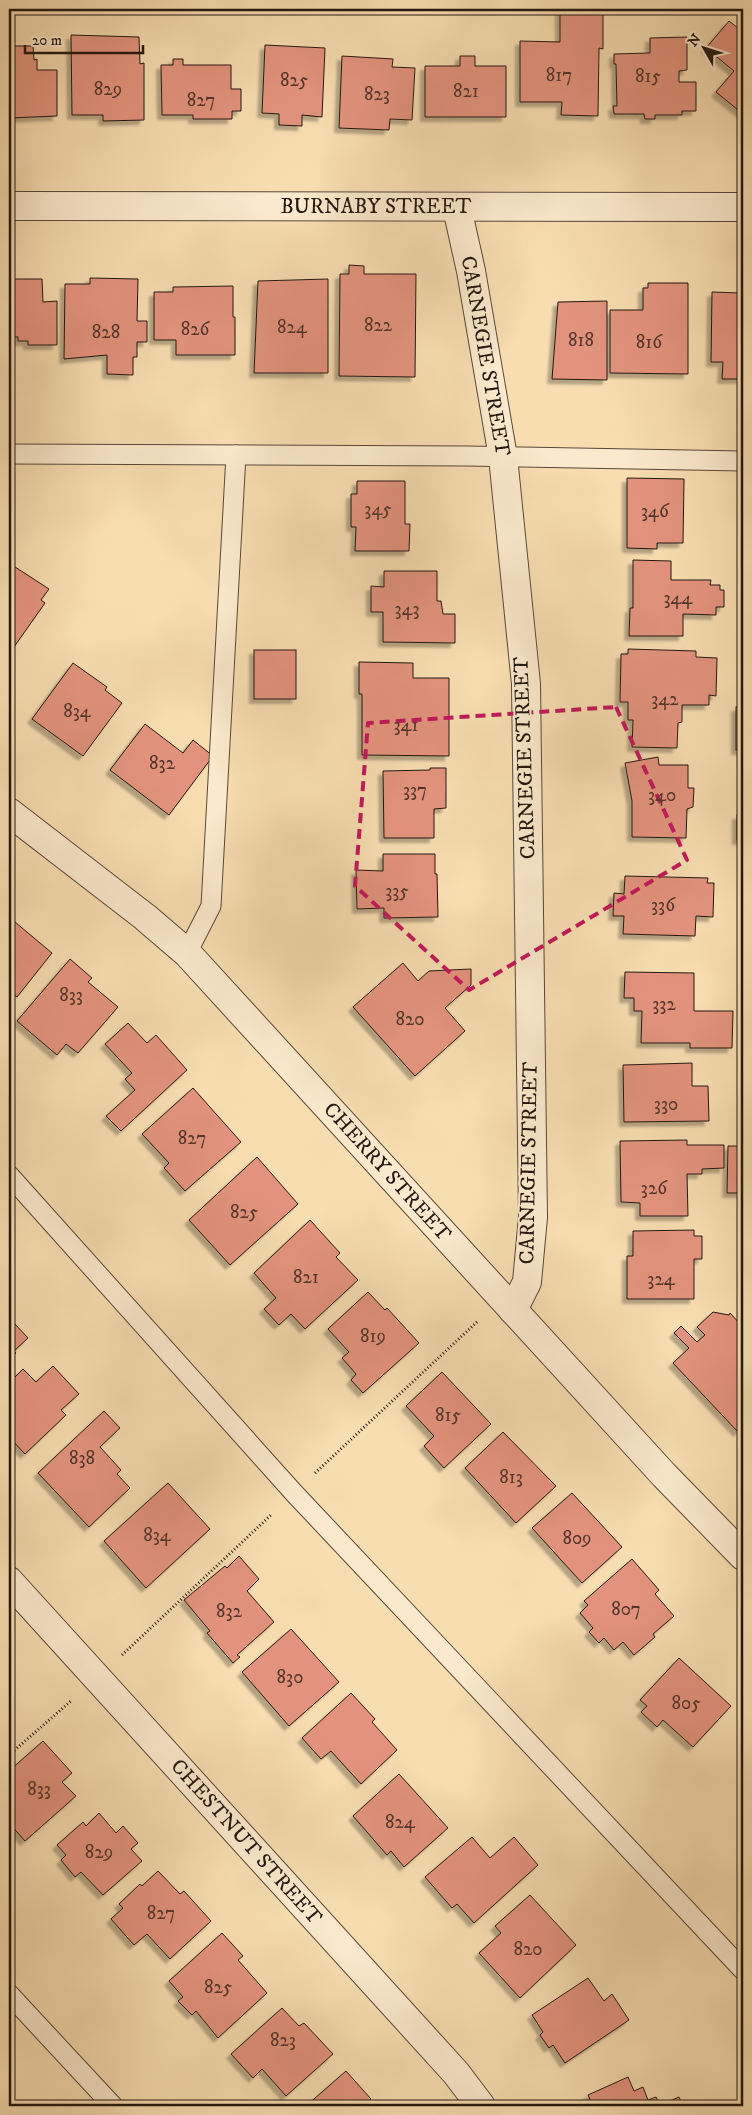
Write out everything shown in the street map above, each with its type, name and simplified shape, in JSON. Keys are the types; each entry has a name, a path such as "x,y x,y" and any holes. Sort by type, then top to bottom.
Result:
{"street":[{"name":"BURNABY STREET","path":"9,206 743,207"},
{"name":"CARNEGIE STREET","path":"457,208 471,271 503,458 526,684 533,1216 527,1282 514,1310"},
{"name":"CHERRY STREET","path":"9,812 145,917 187,953 664,1475 743,1556"},
{"name":"CHESTNUT STREET","path":"9,1581 450,2066 481,2106"}],"lane":[{"path":"9,454 743,460"},
{"path":"187,953 211,906 236,455"},
{"path":"9,1175 294,1493 743,1970"},
{"path":"9,1994 113,2106"}],"path":[{"path":"9,1755 97,1678 483,1317"}],"highlighted area":[{"path":"616,707 687,860 469,990 355,886 368,723"}],"building":[{"path":"560,9 603,10 603,49 599,48 598,116 561,115 562,102 520,102 520,41 560,42"},
{"path":"729,21 743,32 743,114 716,92 734,71 706,48"},
{"path":"71,35 139,37 140,64 144,63 144,120 103,121 103,115 72,115"},
{"path":"687,37 687,70 679,71 679,82 696,82 696,111 682,111 682,115 655,115 655,119 645,119 644,114 614,114 613,106 617,106 614,54 650,53 650,38"},
{"path":"265,45 325,48 322,117 302,115 302,126 279,125 279,114 262,113"},
{"path":"9,46 33,46 34,60 37,59 37,70 57,70 57,116 9,118"},
{"path":"342,56 393,59 392,67 415,68 412,120 390,119 389,130 339,128"},
{"path":"460,56 475,56 475,66 506,66 506,117 425,117 425,66 460,66"},
{"path":"173,59 183,59 183,65 231,65 231,89 241,89 241,111 232,111 232,119 193,119 193,115 162,115 161,65 173,65"},
{"path":"349,265 364,266 364,274 416,274 415,377 339,376 340,274 349,274"},
{"path":"90,278 138,279 137,321 147,321 147,342 137,342 137,357 133,357 133,375 107,374 107,355 64,359 65,284 90,284"},
{"path":"9,279 42,279 43,302 57,301 57,345 28,345 28,341 18,341 18,337 9,337"},
{"path":"328,279 328,373 254,373 258,281"},
{"path":"648,283 688,283 688,374 610,373 610,310 643,310 643,288 648,288"},
{"path":"233,286 235,355 176,355 176,340 154,340 154,292 173,292 173,287"},
{"path":"712,292 740,293 740,299 743,299 743,379 722,379 723,362 711,362"},
{"path":"607,301 607,380 552,379 558,302"},
{"path":"627,478 684,479 683,543 657,543 657,549 627,548"},
{"path":"357,481 405,481 405,524 410,524 409,551 355,551 356,527 351,527 351,494 357,494"},
{"path":"633,560 671,561 671,580 711,580 710,585 720,585 720,590 724,590 724,607 716,607 716,615 683,614 683,636 629,636 630,608 633,608"},
{"path":"9,563 49,589 41,600 45,603 14,647 9,644"},
{"path":"384,571 437,571 437,601 441,601 443,614 455,614 455,643 383,642 383,612 371,612 371,586 384,587"},
{"path":"628,649 696,651 696,657 717,658 716,696 709,695 709,705 682,705 682,722 678,723 677,748 632,747 633,720 628,720 628,702 620,702 621,654 628,654"},
{"path":"254,650 296,650 296,699 254,699"},
{"path":"359,662 413,663 413,678 449,678 449,756 362,755 362,694 359,694"},
{"path":"73,663 107,687 105,690 122,703 83,756 32,719"},
{"path":"736,707 743,707 743,750 736,750"},
{"path":"145,724 183,753 193,740 213,756 169,815 110,770"},
{"path":"658,757 659,765 688,765 688,788 694,788 693,807 687,809 686,838 632,837 632,801 625,763"},
{"path":"430,768 446,768 446,808 434,809 434,838 384,838 383,771 430,770"},
{"path":"737,815 743,815 743,840 737,840"},
{"path":"383,854 435,854 438,917 384,918 384,908 357,909 356,870 383,871"},
{"path":"625,876 708,878 707,883 714,883 713,917 696,916 695,936 623,934 624,916 613,916 614,893 624,894"},
{"path":"9,917 52,953 17,997 9,990"},
{"path":"70,959 92,978 88,982 118,1007 78,1053 66,1044 57,1055 17,1021"},
{"path":"403,963 418,981 429,971 471,969 471,985 445,1008 465,1031 415,1076 353,1007"},
{"path":"625,972 694,973 694,1011 733,1011 732,1048 690,1048 690,1043 641,1043 642,1011 634,1011 634,998 624,998"},
{"path":"128,1023 147,1043 156,1035 187,1070 121,1131 106,1116 135,1090 125,1079 132,1073 105,1044"},
{"path":"692,1063 692,1086 708,1086 709,1121 624,1122 623,1065"},
{"path":"193,1088 241,1142 185,1191 164,1168 169,1163 142,1134"},
{"path":"687,1140 687,1145 724,1145 724,1168 702,1169 702,1174 687,1174 688,1216 640,1216 640,1203 621,1202 620,1141"},
{"path":"728,1146 743,1146 743,1193 727,1193"},
{"path":"257,1157 298,1204 230,1265 189,1220"},
{"path":"310,1220 340,1253 336,1257 358,1280 305,1329 291,1314 279,1325 264,1309 276,1298 254,1273"},
{"path":"694,1230 694,1236 702,1236 702,1259 694,1259 694,1299 627,1299 627,1256 633,1256 633,1231"},
{"path":"368,1292 385,1310 387,1308 419,1343 363,1393 351,1380 356,1374 342,1358 349,1352 328,1329"},
{"path":"713,1312 729,1315 730,1313 743,1327 743,1427 738,1432 673,1363 689,1348 674,1333 681,1326 697,1342 705,1335 697,1327"},
{"path":"9,1323 11,1325 14,1323 28,1338 14,1351 16,1353 9,1360"},
{"path":"53,1366 79,1394 61,1410 66,1415 25,1454 9,1437 12,1431 9,1428 9,1383 23,1369 36,1382"},
{"path":"442,1372 491,1424 444,1468 424,1446 434,1436 406,1406"},
{"path":"104,1411 120,1428 100,1447 121,1470 117,1474 130,1488 89,1527 38,1473"},
{"path":"503,1432 556,1486 516,1523 465,1468"},
{"path":"168,1483 210,1529 146,1588 104,1541"},
{"path":"572,1493 622,1547 582,1583 532,1528"},
{"path":"239,1556 259,1579 247,1591 274,1622 237,1655 240,1657 233,1663 207,1633 210,1631 184,1600 225,1566 227,1568"},
{"path":"632,1559 659,1590 655,1594 674,1616 653,1634 655,1637 634,1655 623,1642 614,1650 604,1638 599,1643 589,1632 593,1628 580,1613 588,1605 584,1601"},
{"path":"291,1629 339,1682 289,1726 242,1672"},
{"path":"679,1658 731,1706 693,1747 663,1720 657,1727 641,1712 647,1706 640,1700"},
{"path":"351,1693 375,1719 372,1722 397,1750 361,1784 331,1751 321,1759 302,1738"},
{"path":"43,1741 72,1773 62,1782 76,1796 25,1841 9,1823 9,1771"},
{"path":"399,1774 448,1828 404,1867 391,1851 387,1855 353,1816"},
{"path":"99,1813 116,1833 123,1826 138,1843 131,1849 142,1861 103,1895 81,1872 75,1877 61,1860 66,1855 57,1845 83,1822 86,1826"},
{"path":"472,1837 490,1858 514,1837 538,1865 474,1923 457,1904 452,1908 425,1877"},
{"path":"158,1871 180,1894 184,1891 211,1921 170,1959 147,1934 134,1945 111,1919 123,1908 119,1904 140,1884 142,1886"},
{"path":"530,1895 576,1945 520,1998 479,1953 501,1933 495,1926"},
{"path":"222,1933 243,1956 238,1960 267,1993 218,2038 196,2011 192,2015 178,2001 183,1997 169,1981"},
{"path":"588,1978 604,2001 612,1994 629,2020 565,2063 553,2045 549,2048 540,2035 543,2032 532,2015"},
{"path":"282,2008 299,2026 304,2023 333,2054 286,2096 262,2069 253,2078 231,2054"},
{"path":"346,2071 371,2099 368,2101 373,2106 306,2106"},
{"path":"628,2077 634,2091 643,2087 648,2100 656,2097 660,2105 679,2097 683,2106 593,2106 588,2095"}]}
